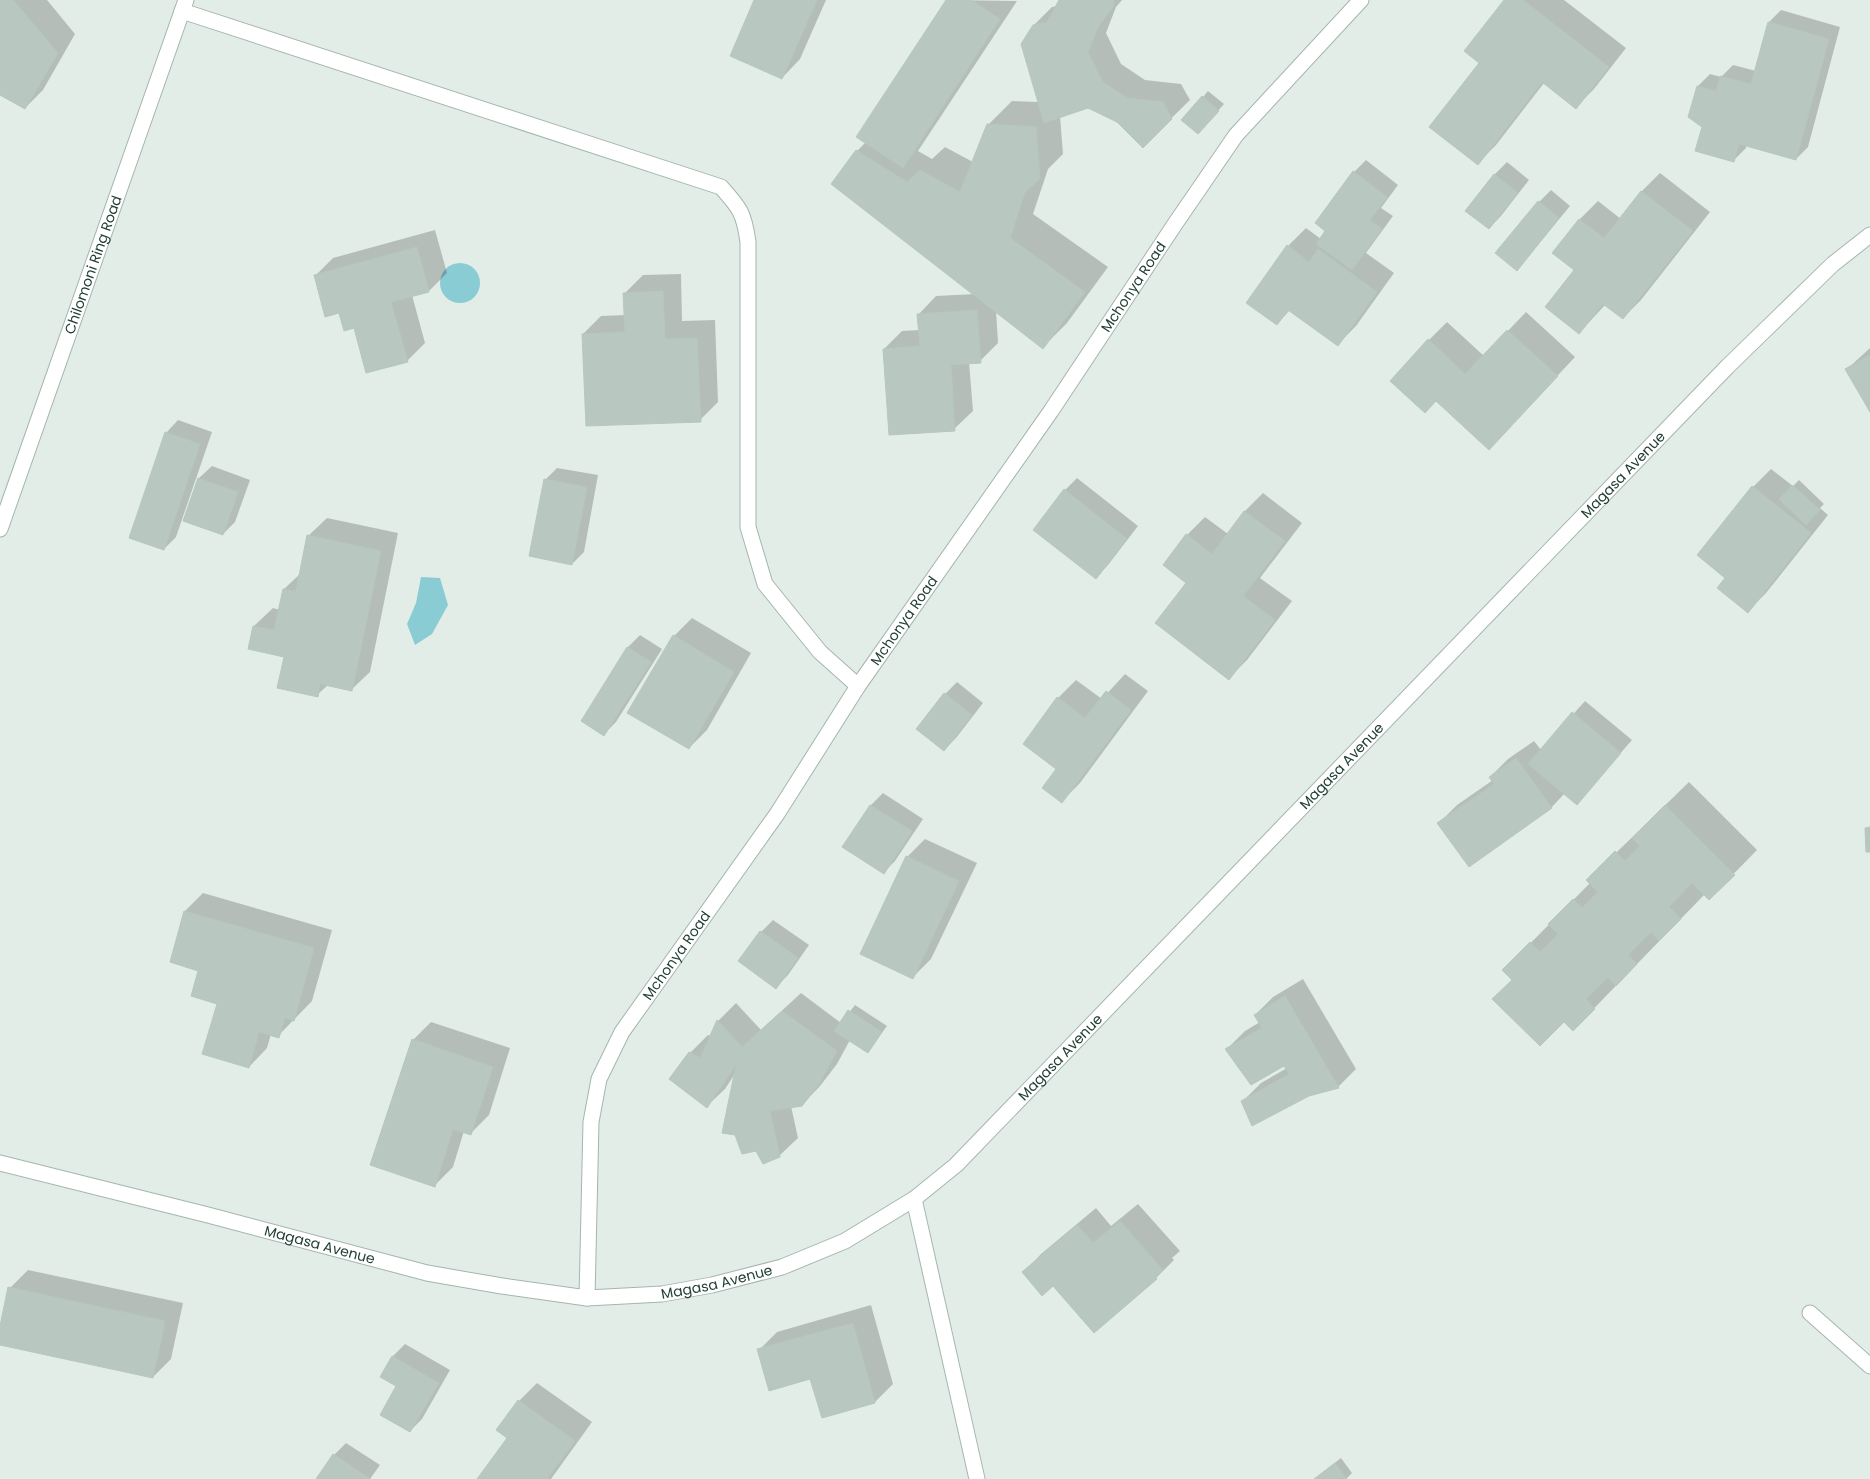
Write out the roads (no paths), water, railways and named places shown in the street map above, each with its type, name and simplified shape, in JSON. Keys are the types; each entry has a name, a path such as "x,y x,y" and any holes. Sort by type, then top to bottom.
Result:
{"street":[{"name":"Mchonya Road","path":"587,1298 590,1122 599,1079 622,1032 777,814 858,686 1051,411 1236,135 1361,0"},
{"path":"184,6 721,187 739,207 744,219 748,242 748,527 755,554 765,584 791,618 820,652 858,686"},
{"name":"Chilomoni Ring Road","path":"0,528 184,6"},
{"name":"Magasa Avenue","path":"0,1163 208,1215 426,1273 587,1298 662,1294 712,1285 782,1267 846,1241 914,1199 956,1166 1728,366 1833,264 1870,235"},
{"path":"914,1199 977,1479"},
{"path":"1810,1313 1870,1366"}],"water":[{"path":"464,263 471,266 477,272 480,283 479,291 471,300 464,303 456,303 449,300 441,291 440,279 443,272 452,264"},
{"path":"421,577 440,578 448,605 432,634 415,645 407,624 416,603"}]}
